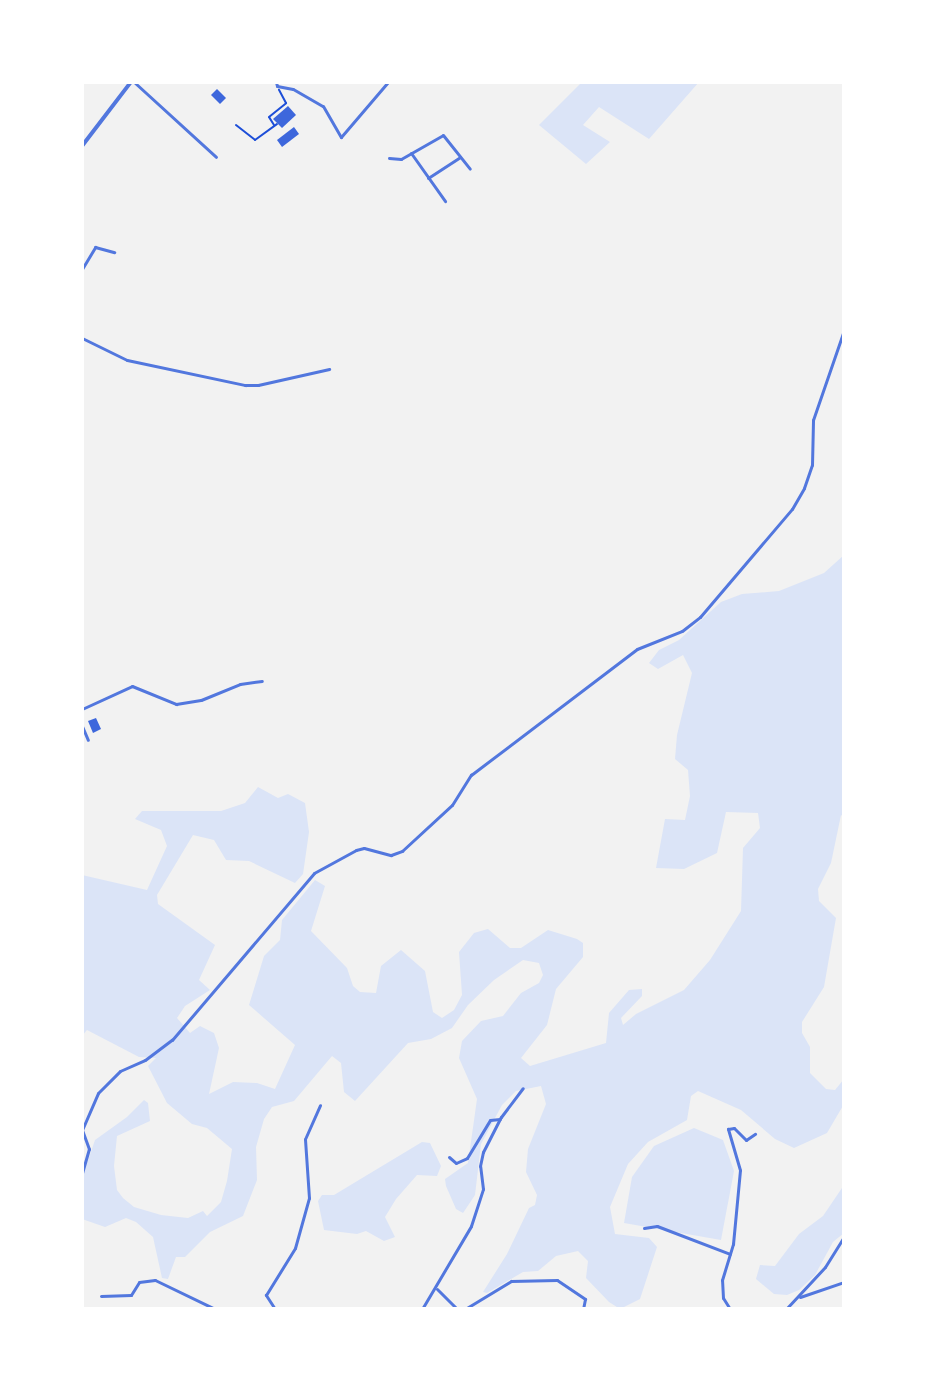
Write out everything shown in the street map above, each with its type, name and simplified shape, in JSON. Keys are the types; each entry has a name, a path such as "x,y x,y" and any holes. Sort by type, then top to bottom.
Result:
{"street":[{"path":"82,146 132,82 216,157"},
{"path":"277,84 318,101 341,137 388,82"},
{"path":"389,158 401,159 443,135 470,169"},
{"path":"411,153 445,201"},
{"path":"428,178 460,157"},
{"path":"82,269 95,247 114,252"},
{"path":"82,1173 89,1149 82,1130 98,1093 120,1071 145,1060 172,1040 277,914 325,864 364,848 391,855 402,851 452,805 471,775 637,649 682,631 700,617 792,509 804,488 812,465 813,420 844,330"},
{"path":"82,338 127,360 245,385 258,385 329,369"},
{"path":"82,709 132,686 176,704 201,700 240,684 262,681"},
{"path":"82,726 88,740"},
{"path":"422,1309 471,1226 483,1189 480,1166 483,1152 500,1119 523,1088"},
{"path":"275,1309 266,1295 295,1248 309,1198 305,1139 320,1105"},
{"path":"82,1117 91,1106"},
{"path":"449,1157 456,1163 462,1162 490,1120 500,1119"},
{"path":"730,1309 722,1290 730,1254 740,1170 728,1129 734,1128 746,1140 755,1134"},
{"path":"644,1228 657,1226 730,1254"},
{"path":"786,1309 825,1267 844,1236"},
{"path":"101,1296 131,1295 139,1282 155,1280 215,1309"},
{"path":"465,1309 511,1281 557,1280 585,1299 583,1309"},
{"path":"796,1299 844,1282"},
{"path":"436,1289 457,1309"}],"path":[{"path":"236,125 255,140 276,125 269,117 286,103 277,84"}],"shaded area":[{"path":"582,82 699,82 649,139 599,107 583,125 610,142 586,164 539,125"},
{"path":"844,555 844,817 841,815 831,863 818,889 819,901 836,918 824,987 802,1022 802,1033 810,1047 810,1073 826,1089 835,1090 844,1079 844,1104 827,1133 794,1148 775,1139 741,1110 698,1091 691,1096 687,1120 648,1142 628,1164 610,1207 615,1234 649,1238 657,1247 640,1299 620,1309 609,1302 586,1278 588,1261 578,1251 556,1256 538,1271 523,1272 487,1293 483,1292 507,1254 529,1208 535,1205 537,1195 526,1172 528,1149 546,1104 541,1086 516,1091 502,1105 481,1144 475,1195 463,1213 456,1209 446,1186 445,1179 468,1163 477,1099 459,1058 462,1041 481,1021 503,1016 521,993 539,983 543,975 539,963 523,960 494,980 468,1005 452,1028 431,1039 408,1043 355,1101 344,1092 341,1063 332,1056 294,1101 272,1107 264,1119 256,1147 257,1180 243,1216 210,1232 185,1257 176,1257 168,1279 162,1278 153,1237 136,1222 126,1218 105,1227 82,1219 82,1178 95,1140 127,1117 144,1100 148,1103 150,1121 117,1136 114,1166 117,1190 134,1207 161,1215 188,1218 203,1211 207,1216 221,1202 232,1149 207,1128 192,1124 167,1103 148,1066 156,1058 139,1057 87,1030 82,1036 82,875 147,890 167,846 161,830 135,819 142,811 221,811 245,803 258,787 278,798 288,794 305,803 309,832 303,874 295,883 249,861 226,860 214,840 193,835 157,895 158,904 215,945 199,980 210,990 185,1006 177,1018 190,1033 200,1026 214,1033 219,1048 209,1094 233,1082 257,1083 275,1089 295,1045 249,1005 264,956 280,940 282,920 315,880 325,886 311,931 347,968 353,986 360,992 376,993 381,966 401,950 425,971 433,1012 442,1018 454,1010 462,995 459,952 474,933 488,929 510,948 521,948 548,930 577,939 583,943 583,957 556,989 547,1025 521,1058 530,1066 606,1043 609,1013 629,990 642,989 642,996 621,1018 623,1025 636,1014 684,990 710,960 741,911 743,848 760,828 758,813 726,812 717,853 684,869 656,868 665,819 685,820 690,796 688,770 675,759 677,735 692,673 683,655 658,669 649,663 659,650 679,640 721,602 742,594 779,591 824,573"},
{"path":"694,1128 723,1140 734,1171 721,1240 624,1223 632,1177 654,1146"},
{"path":"422,1142 430,1143 441,1166 437,1176 417,1175 396,1199 385,1217 395,1237 384,1241 366,1231 357,1234 324,1230 318,1201 322,1195 334,1195"},
{"path":"844,1185 844,1233 833,1242 815,1275 799,1290 787,1295 774,1294 756,1279 760,1265 775,1266 799,1234 823,1216"}],"building":[{"path":"217,89 226,98 220,104 211,95"},
{"path":"288,106 296,115 282,128 273,119"},
{"path":"294,127 299,134 282,147 277,140"},
{"path":"96,718 101,729 93,733 88,721"}]}
